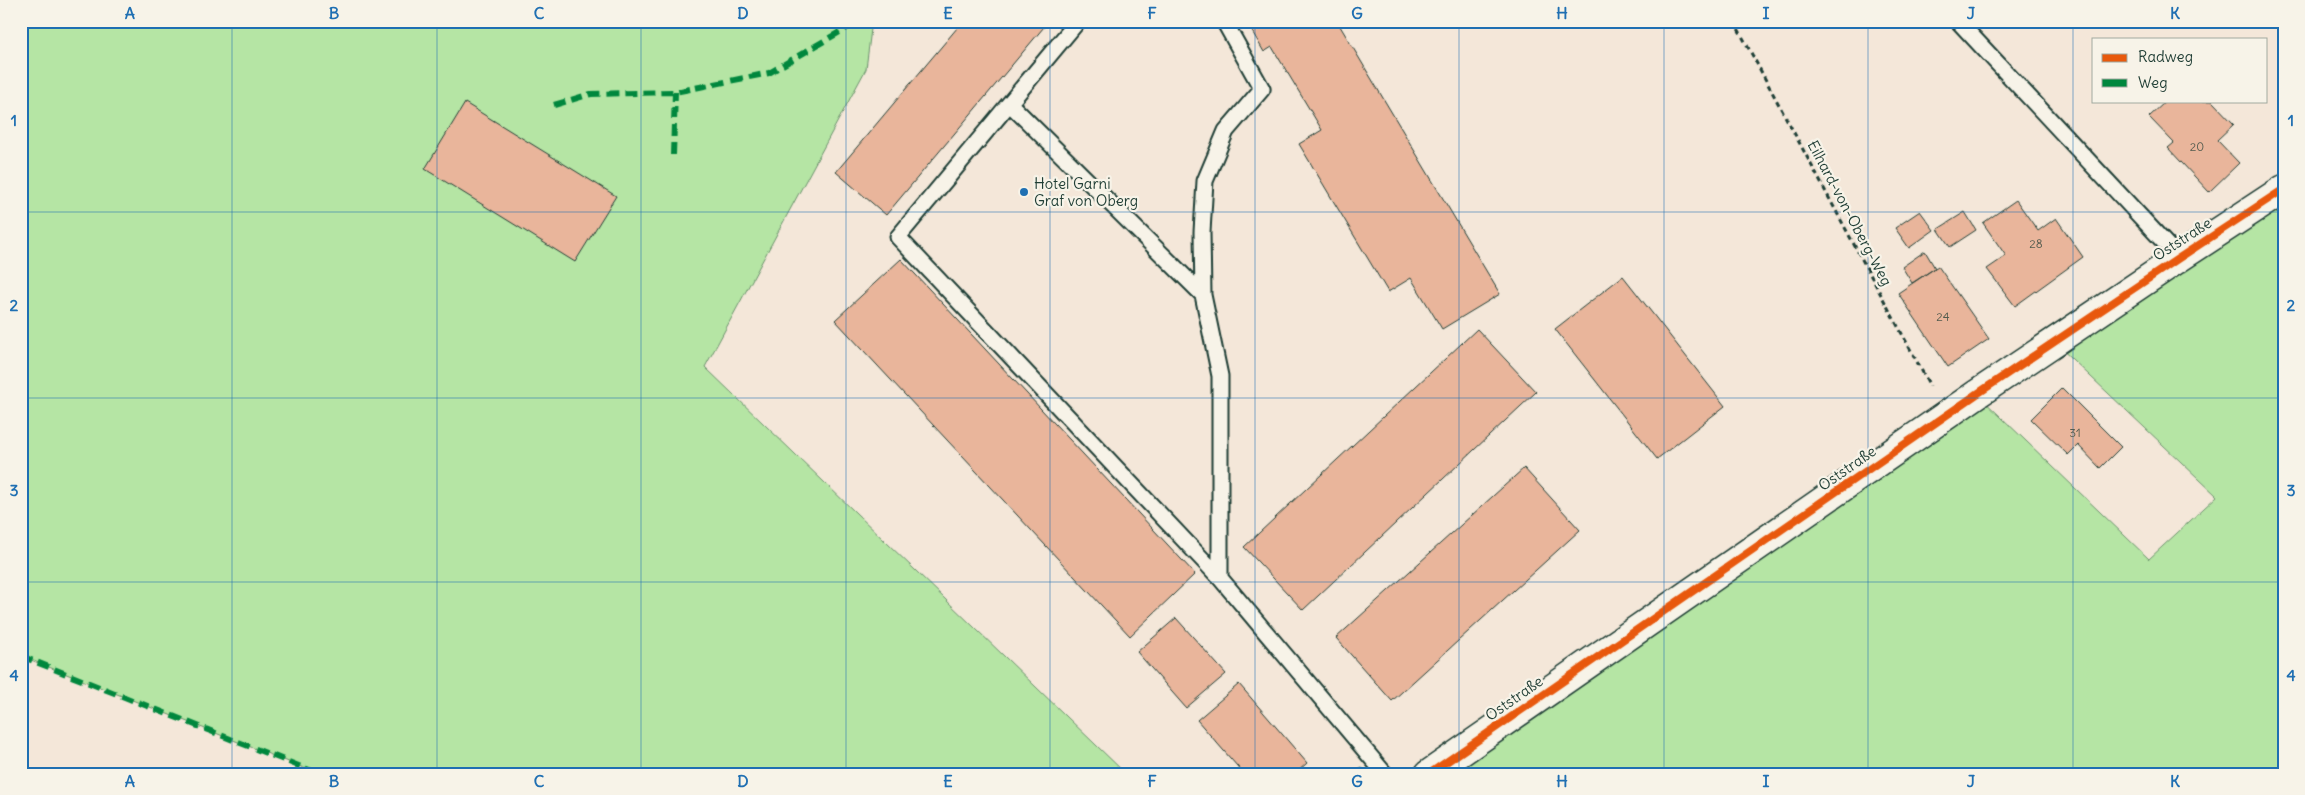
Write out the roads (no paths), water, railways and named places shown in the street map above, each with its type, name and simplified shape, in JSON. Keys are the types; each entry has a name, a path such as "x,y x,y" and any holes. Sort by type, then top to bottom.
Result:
{"street":[{"name":"Oststraße","path":"1429,774 1946,416 2178,258 2284,189"}],"lane":[{"path":"1078,21 898,238 1220,578 1385,774"},
{"path":"1220,578 1220,376 1203,296 1202,232 1205,181 1226,131 1262,89 1224,21"},
{"name":"Oststraße","path":"1958,21 2178,258"},
{"path":"1010,104 1203,296"}],"place":[{"name":"Hotel Garni Graf von Oberg","path":"1024,192"}]}
